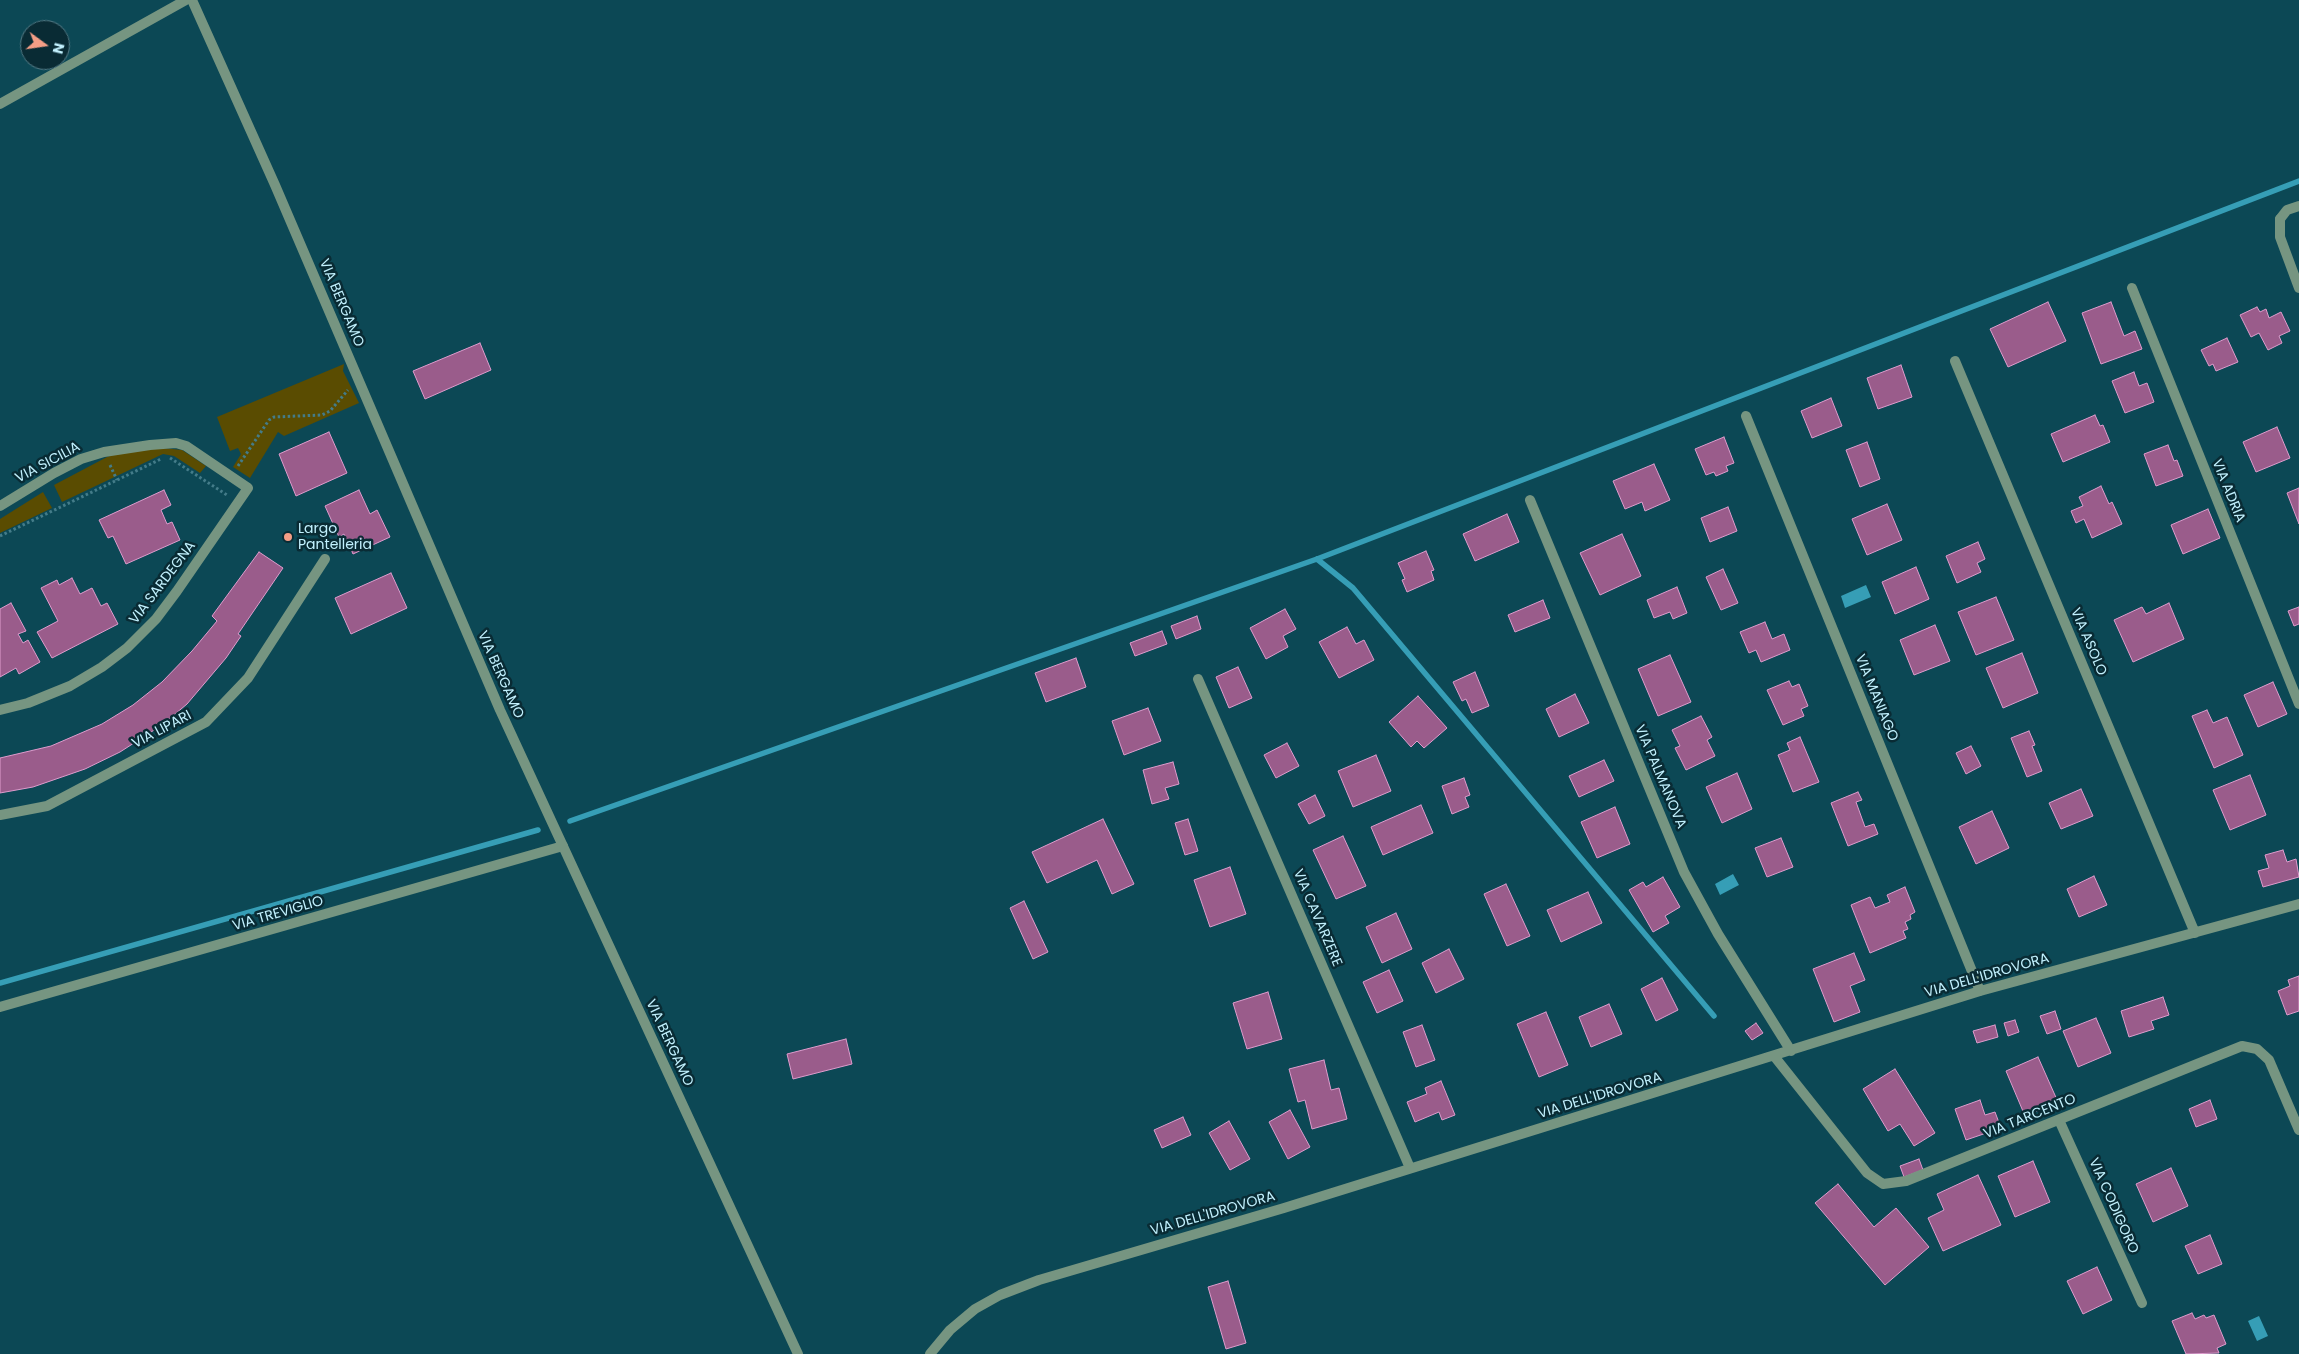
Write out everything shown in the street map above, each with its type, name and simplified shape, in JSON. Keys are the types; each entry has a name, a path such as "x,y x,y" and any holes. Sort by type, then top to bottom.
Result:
{"street":[{"path":"0,104 186,0"},
{"name":"VIA BERGAMO","path":"192,0 360,382 500,710 798,1354"},
{"path":"2299,206 2287,210 2280,219 2280,237 2299,288"},
{"name":"VIA ADRIA","path":"2132,288 2299,704"},
{"name":"VIA ASOLO","path":"1955,361 2196,933"},
{"name":"VIA MANIAGO","path":"1746,416 1980,991"},
{"name":"VIA SICILIA","path":"0,506 76,461 104,452 134,446 176,443 186,446 248,488"},
{"name":"VIA SARDEGNA","path":"0,710 28,703 70,686 102,668 127,648 156,619 178,591 248,488"},
{"name":"VIA PALMANOVA","path":"1530,500 1684,872 1721,939 1792,1051"},
{"name":"VIA LIPARI","path":"0,815 47,806 206,722 248,678 325,559"},
{"name":"VIA CAVARZERE","path":"1198,679 1410,1168"},
{"name":"VIA TREVIGLIO","path":"0,1007 563,846"},
{"name":"VIA DELL'IDROVORA","path":"930,1354 950,1330 968,1314 1000,1296 1027,1284 1792,1051 1980,991 2299,904"},
{"name":"VIA TARCENTO","path":"1774,1056 1867,1173 1883,1184 1906,1181 2236,1048 2247,1046 2261,1052 2269,1060 2299,1130"},
{"name":"VIA CODIGORO","path":"2059,1120 2142,1303"}],"path":[{"path":"231,477 268,420 322,415 330,411 350,387 360,382"},
{"path":"0,536 167,457 238,502"}],"shaded area":[{"path":"344,364 343,371 359,403 284,436 278,432 250,478 233,467 241,454 238,448 230,451 217,417"},
{"path":"162,448 182,450 206,466 200,473 174,456 163,454 62,502 54,485 107,457 122,452"},
{"path":"43,492 52,508 0,533 0,519"}],"water":[{"path":"1866,585 1871,597 1845,608 1841,596"},
{"path":"1733,874 1739,885 1720,895 1715,884"},
{"path":"2259,1316 2268,1336 2257,1341 2248,1321"}],"building":[{"path":"2048,302 2066,341 2008,367 1990,329"},
{"path":"2111,302 2124,336 2135,331 2142,349 2101,364 2082,313"},
{"path":"2257,307 2260,312 2266,309 2269,318 2281,312 2290,331 2279,336 2282,343 2268,350 2259,333 2251,337 2240,315"},
{"path":"2227,338 2238,362 2216,371 2213,364 2209,366 2201,350"},
{"path":"480,343 491,370 425,399 413,371"},
{"path":"1901,365 1912,397 1878,409 1867,378"},
{"path":"2134,372 2139,386 2147,383 2154,402 2125,413 2112,381"},
{"path":"1831,398 1842,426 1812,438 1801,411"},
{"path":"2095,415 2100,426 2103,425 2110,442 2063,462 2051,434"},
{"path":"2277,427 2290,458 2256,472 2243,442"},
{"path":"329,432 347,473 296,496 279,454"},
{"path":"1724,437 1734,463 1726,466 1728,471 1716,476 1714,472 1706,475 1695,449"},
{"path":"1867,442 1880,479 1860,487 1846,450"},
{"path":"2168,445 2174,461 2177,460 2183,476 2156,486 2144,454"},
{"path":"1654,464 1670,500 1645,511 1642,502 1625,509 1613,481"},
{"path":"2101,486 2109,504 2112,502 2122,524 2092,538 2084,519 2076,523 2071,511 2083,506 2079,497"},
{"path":"2299,488 2299,524 2287,493"},
{"path":"164,490 171,505 161,510 167,524 172,522 180,540 126,564 113,536 108,538 99,520"},
{"path":"359,490 370,514 377,510 390,537 353,554 344,534 339,537 325,506"},
{"path":"1887,504 1902,540 1867,555 1852,519"},
{"path":"1728,507 1737,531 1710,542 1701,518"},
{"path":"2208,509 2220,538 2183,554 2171,525"},
{"path":"1507,514 1519,542 1475,561 1463,534"},
{"path":"1622,534 1641,576 1600,595 1580,553"},
{"path":"1978,542 1985,559 1977,563 1981,572 1957,583 1946,556"},
{"path":"1426,551 1434,570 1431,571 1434,580 1407,592 1402,580 1405,579 1398,563"},
{"path":"259,552 283,568 238,634 241,636 226,658 187,704 162,725 120,752 85,769 33,787 0,793 0,758 51,746 102,724 133,705 162,682 192,651 217,621 212,616"},
{"path":"1916,567 1929,599 1895,614 1882,582"},
{"path":"1723,569 1738,603 1721,610 1706,577"},
{"path":"391,573 407,608 351,634 335,598"},
{"path":"72,578 80,594 92,588 101,606 107,603 118,624 52,658 37,632 58,621 41,588 57,580 59,585"},
{"path":"1677,587 1687,613 1673,619 1670,612 1654,618 1647,600"},
{"path":"1996,597 2014,640 1976,655 1958,612"},
{"path":"1543,600 1550,618 1515,632 1508,615"},
{"path":"11,603 26,631 18,634 23,643 28,640 40,662 19,674 16,668 0,677 0,609"},
{"path":"2169,603 2184,639 2133,662 2114,620 2142,607 2146,614"},
{"path":"2299,607 2299,624 2294,626 2288,611"},
{"path":"1285,609 1296,629 1283,636 1288,647 1266,659 1250,628"},
{"path":"1197,616 1201,629 1176,639 1171,626"},
{"path":"1765,622 1772,639 1784,634 1790,650 1761,662 1756,650 1749,653 1740,632"},
{"path":"1935,625 1950,661 1914,675 1900,640"},
{"path":"1347,627 1356,644 1364,640 1374,660 1339,678 1319,642"},
{"path":"1162,631 1167,644 1135,656 1130,643"},
{"path":"2022,653 2038,693 2003,708 1986,668"},
{"path":"1670,655 1691,702 1658,716 1638,669"},
{"path":"1076,658 1086,687 1046,702 1035,673"},
{"path":"1238,667 1252,698 1229,708 1216,677"},
{"path":"1475,672 1489,706 1472,713 1466,699 1462,701 1453,682"},
{"path":"1789,681 1792,687 1799,684 1808,706 1801,709 1804,716 1783,725 1767,690"},
{"path":"2273,682 2287,714 2258,727 2244,695"},
{"path":"1575,694 1589,723 1559,737 1546,709"},
{"path":"1418,696 1447,728 1424,748 1417,741 1411,747 1389,722"},
{"path":"1148,708 1161,741 1124,755 1112,721"},
{"path":"2207,710 2213,723 2227,717 2243,755 2214,768 2192,716"},
{"path":"1701,716 1712,737 1707,740 1715,756 1686,770 1675,748 1680,746 1672,730"},
{"path":"2029,731 2035,745 2032,746 2042,771 2027,777 2011,738"},
{"path":"1800,737 1819,782 1793,792 1778,755 1790,750 1787,743"},
{"path":"1287,743 1299,766 1276,778 1264,755"},
{"path":"1971,746 1981,766 1966,774 1956,753"},
{"path":"1376,755 1391,791 1353,807 1338,771"},
{"path":"1604,760 1614,781 1579,797 1569,776"},
{"path":"1173,762 1179,784 1165,788 1169,799 1152,804 1143,770"},
{"path":"1737,773 1752,809 1722,823 1706,787"},
{"path":"2250,775 2266,815 2230,830 2213,790"},
{"path":"1464,778 1470,795 1465,797 1469,807 1452,814 1442,786"},
{"path":"2081,789 2093,816 2061,829 2049,803"},
{"path":"1858,792 1862,800 1856,802 1865,827 1874,824 1878,834 1848,846 1831,803"},
{"path":"1315,795 1325,816 1309,824 1298,804"},
{"path":"1421,805 1433,833 1383,855 1371,827"},
{"path":"1615,807 1630,844 1597,858 1581,822"},
{"path":"1992,811 2009,848 1976,864 1959,827"},
{"path":"1103,819 1134,884 1112,894 1097,860 1047,883 1032,852"},
{"path":"1188,819 1198,851 1185,855 1175,823"},
{"path":"1343,836 1366,886 1336,899 1313,850"},
{"path":"1781,838 1793,867 1767,877 1755,848"},
{"path":"2283,850 2287,862 2296,859 2299,877 2263,887 2258,871 2269,868 2265,855"},
{"path":"1230,867 1246,914 1210,927 1194,880"},
{"path":"2094,876 2107,905 2079,917 2067,889"},
{"path":"1663,877 1680,907 1665,916 1669,923 1653,932 1629,890 1643,882 1646,887"},
{"path":"1506,884 1530,936 1507,946 1484,894"},
{"path":"1905,887 1915,912 1910,915 1911,919 1905,922 1908,929 1903,931 1906,938 1870,953 1851,905 1870,897 1875,908 1890,902 1887,895"},
{"path":"1588,892 1602,923 1561,942 1547,910"},
{"path":"1024,901 1048,952 1033,959 1010,908"},
{"path":"1396,913 1412,949 1382,963 1366,927"},
{"path":"1449,949 1464,979 1436,993 1422,963"},
{"path":"1854,953 1865,980 1850,986 1860,1012 1834,1022 1813,969"},
{"path":"1389,970 1403,1001 1377,1013 1363,982"},
{"path":"2299,976 2299,1011 2287,1015 2278,991 2290,986 2288,980"},
{"path":"1662,978 1678,1010 1656,1021 1641,989"},
{"path":"1268,992 1282,1039 1247,1049 1233,1003"},
{"path":"2163,997 2169,1015 2151,1021 2154,1029 2129,1037 2121,1011"},
{"path":"1609,1004 1622,1034 1591,1047 1579,1017"},
{"path":"2055,1011 2061,1029 2047,1034 2040,1016"},
{"path":"1546,1012 1568,1065 1539,1077 1517,1024"},
{"path":"2096,1018 2111,1053 2078,1067 2063,1031"},
{"path":"2015,1020 2019,1032 2008,1036 2004,1023"},
{"path":"1756,1023 1763,1033 1752,1040 1745,1031"},
{"path":"1422,1025 1435,1060 1416,1067 1403,1032"},
{"path":"1995,1025 1998,1037 1977,1043 1973,1031"},
{"path":"846,1039 852,1064 793,1079 787,1054"},
{"path":"2038,1057 2058,1102 2025,1116 2006,1071"},
{"path":"1324,1060 1331,1090 1339,1088 1347,1119 1312,1129 1305,1100 1298,1102 1289,1069"},
{"path":"1895,1069 1935,1133 1914,1146 1900,1124 1888,1131 1863,1089"},
{"path":"1441,1081 1455,1115 1442,1120 1439,1112 1415,1122 1407,1102 1427,1094 1425,1088"},
{"path":"1980,1100 1985,1115 1995,1112 2001,1128 1966,1140 1955,1109"},
{"path":"2210,1100 2217,1119 2196,1127 2189,1109"},
{"path":"1290,1110 1310,1147 1288,1159 1269,1122"},
{"path":"1183,1117 1191,1135 1162,1148 1154,1130"},
{"path":"1229,1121 1250,1159 1230,1170 1209,1133"},
{"path":"1919,1159 1923,1170 1904,1177 1900,1166"},
{"path":"2033,1161 2050,1202 2015,1217 1998,1176"},
{"path":"2171,1168 2188,1206 2153,1222 2136,1184"},
{"path":"1978,1175 2001,1225 1943,1251 1928,1218 1944,1210 1937,1194"},
{"path":"1838,1184 1874,1227 1896,1208 1929,1247 1885,1285 1815,1203"},
{"path":"2210,1235 2222,1264 2198,1274 2185,1246"},
{"path":"2097,1267 2112,1300 2083,1314 2067,1281"},
{"path":"1228,1281 1246,1343 1226,1349 1208,1287"},
{"path":"2192,1313 2195,1319 2204,1315 2206,1318 2214,1315 2226,1344 2217,1348 2219,1353 2186,1354 2172,1321"}],"waterway":[{"path":"570,821 1317,559 2299,181"},
{"path":"1317,559 1353,588 1714,1016"},
{"path":"0,983 538,830"}],"place":[{"name":"Largo Pantelleria","path":"288,537"}]}
